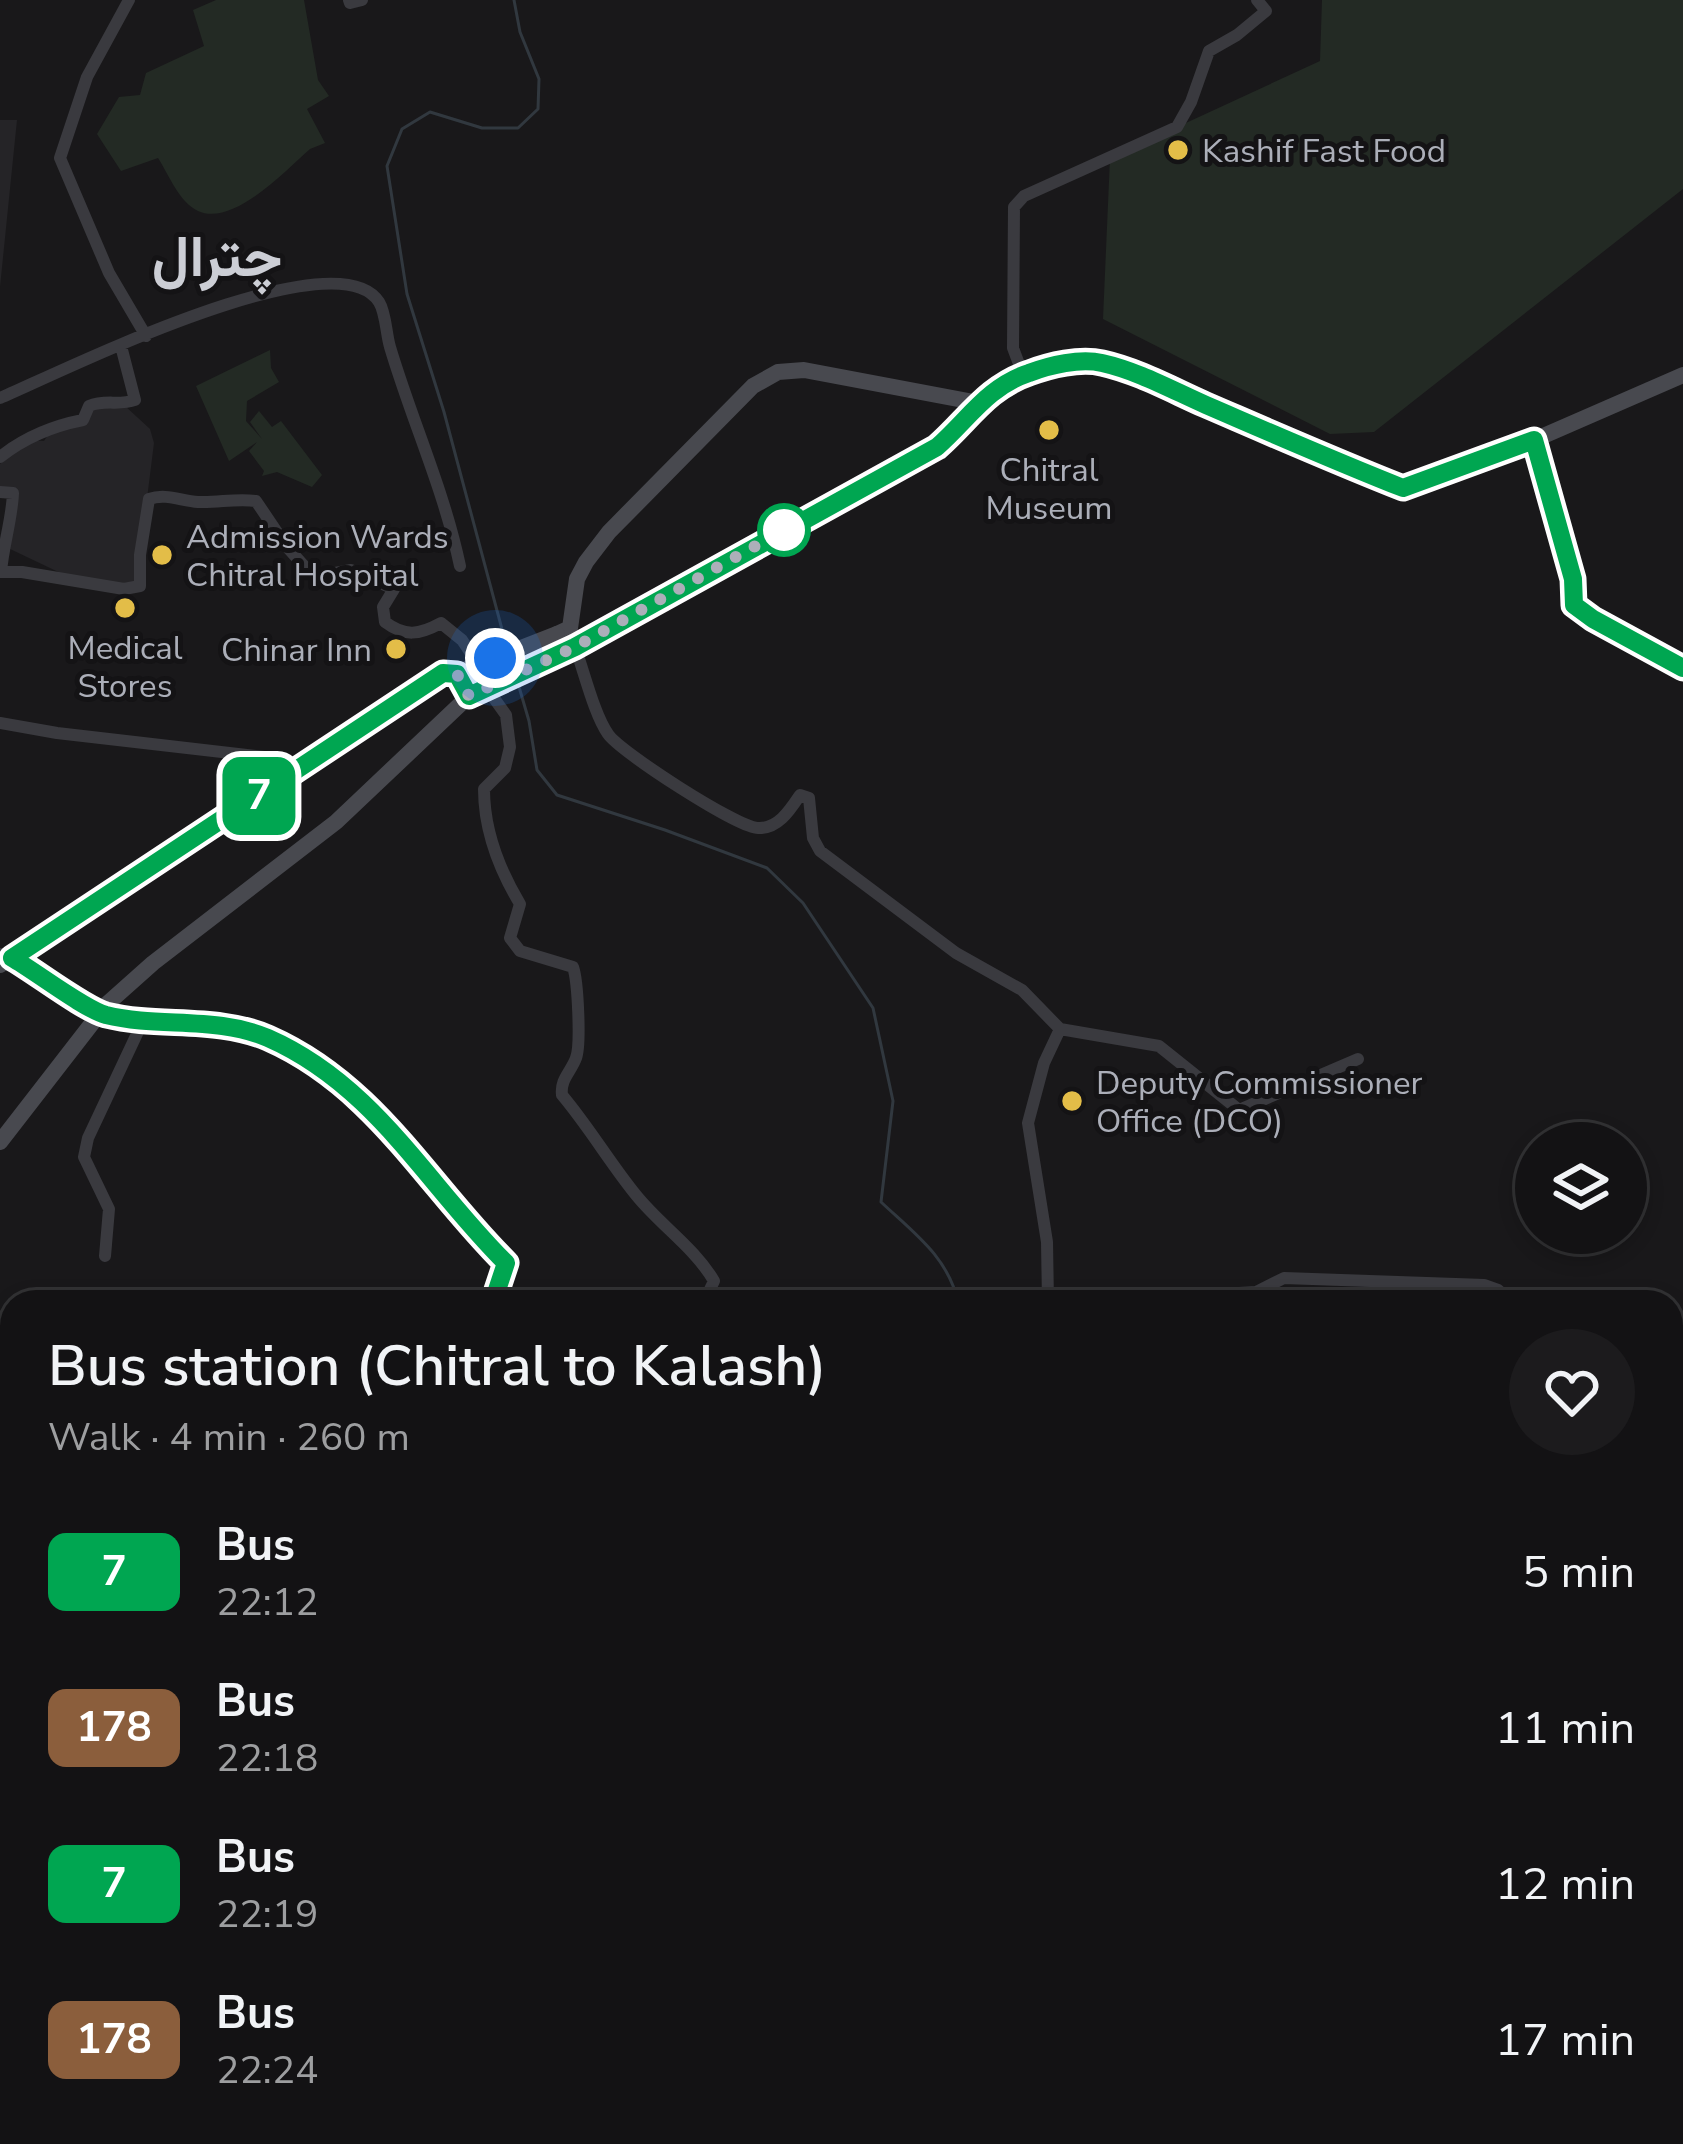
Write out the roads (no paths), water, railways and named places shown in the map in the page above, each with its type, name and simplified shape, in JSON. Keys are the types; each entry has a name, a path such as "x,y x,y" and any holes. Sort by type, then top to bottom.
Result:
{"street":[{"path":"129,0 87,77 60,158 110,273 146,336"},
{"path":"349,0 362,0"},
{"path":"1028,373 1013,348 1013,207 1024,196 1177,127 1209,51 1237,35 1261,6"},
{"path":"0,398 214,307 260,293 334,283 362,288 379,302 389,345 450,517 460,566"},
{"path":"0,457 20,440 82,420 89,406 102,400 123,404 136,400 121,346"},
{"path":"0,1142 99,1013 153,962 336,822 474,694 937,447 979,403 1028,373 1082,361 1100,362 1403,488 1534,440 1683,375"},
{"path":"979,403 804,370 764,377 609,532 581,568 572,623 563,645 609,736 686,792 754,829 784,817 800,795 809,798 813,838 820,851 956,953 1022,991 1060,1029 1159,1046 1239,1110 1358,1059"},
{"path":"1534,440 1573,579 1574,605 1683,668"},
{"path":"0,492 13,493 0,576 22,572 124,589 140,586 149,499 256,501 286,547 314,578 351,570 394,589 383,607 385,622 397,631 424,632 441,623 462,640 472,655 471,666 506,715 510,747 506,768 484,789 484,818 501,874 520,904 510,938 520,951 573,967 577,976 575,1014 580,1042 575,1062 561,1084 562,1095 635,1194 704,1264 714,1281 710,1290"},
{"path":"497,1290 506,1263 466,1224 409,1148 336,1076 262,1036 191,1022 142,1021 99,1013 4,959 443,673 563,645"},
{"path":"461,672 474,694"},
{"path":"0,723 282,760 301,768"},
{"path":"105,1256 109,1209 84,1157 88,1138 142,1021"},
{"path":"1048,1290 1047,1242 1028,1124 1044,1063 1060,1029"},
{"path":"1260,1290 1285,1278 1301,1278 1484,1285 1492,1290"}],"waterway":[{"path":"507,648 407,294 387,166 402,129 430,112 482,128 518,128 538,109 539,79 520,32 514,0"},
{"path":"517,680 537,770 557,795 767,868 803,903 873,1008 893,1101 881,1202 938,1259 954,1290"}],"place":[{"name":"Kashif Fast Food","path":"1178,150"},
{"name":"Chitral Museum","path":"1049,430"},
{"name":"Admission Wards Chitral Hospital","path":"162,555"},
{"name":"Medical Stores","path":"125,608"},
{"name":"Chinar Inn","path":"396,649"},
{"name":"Deputy Commissioner Office (DCO)","path":"1072,1101"}],"district":[{"name":"چترال","path":"217,256"}]}
